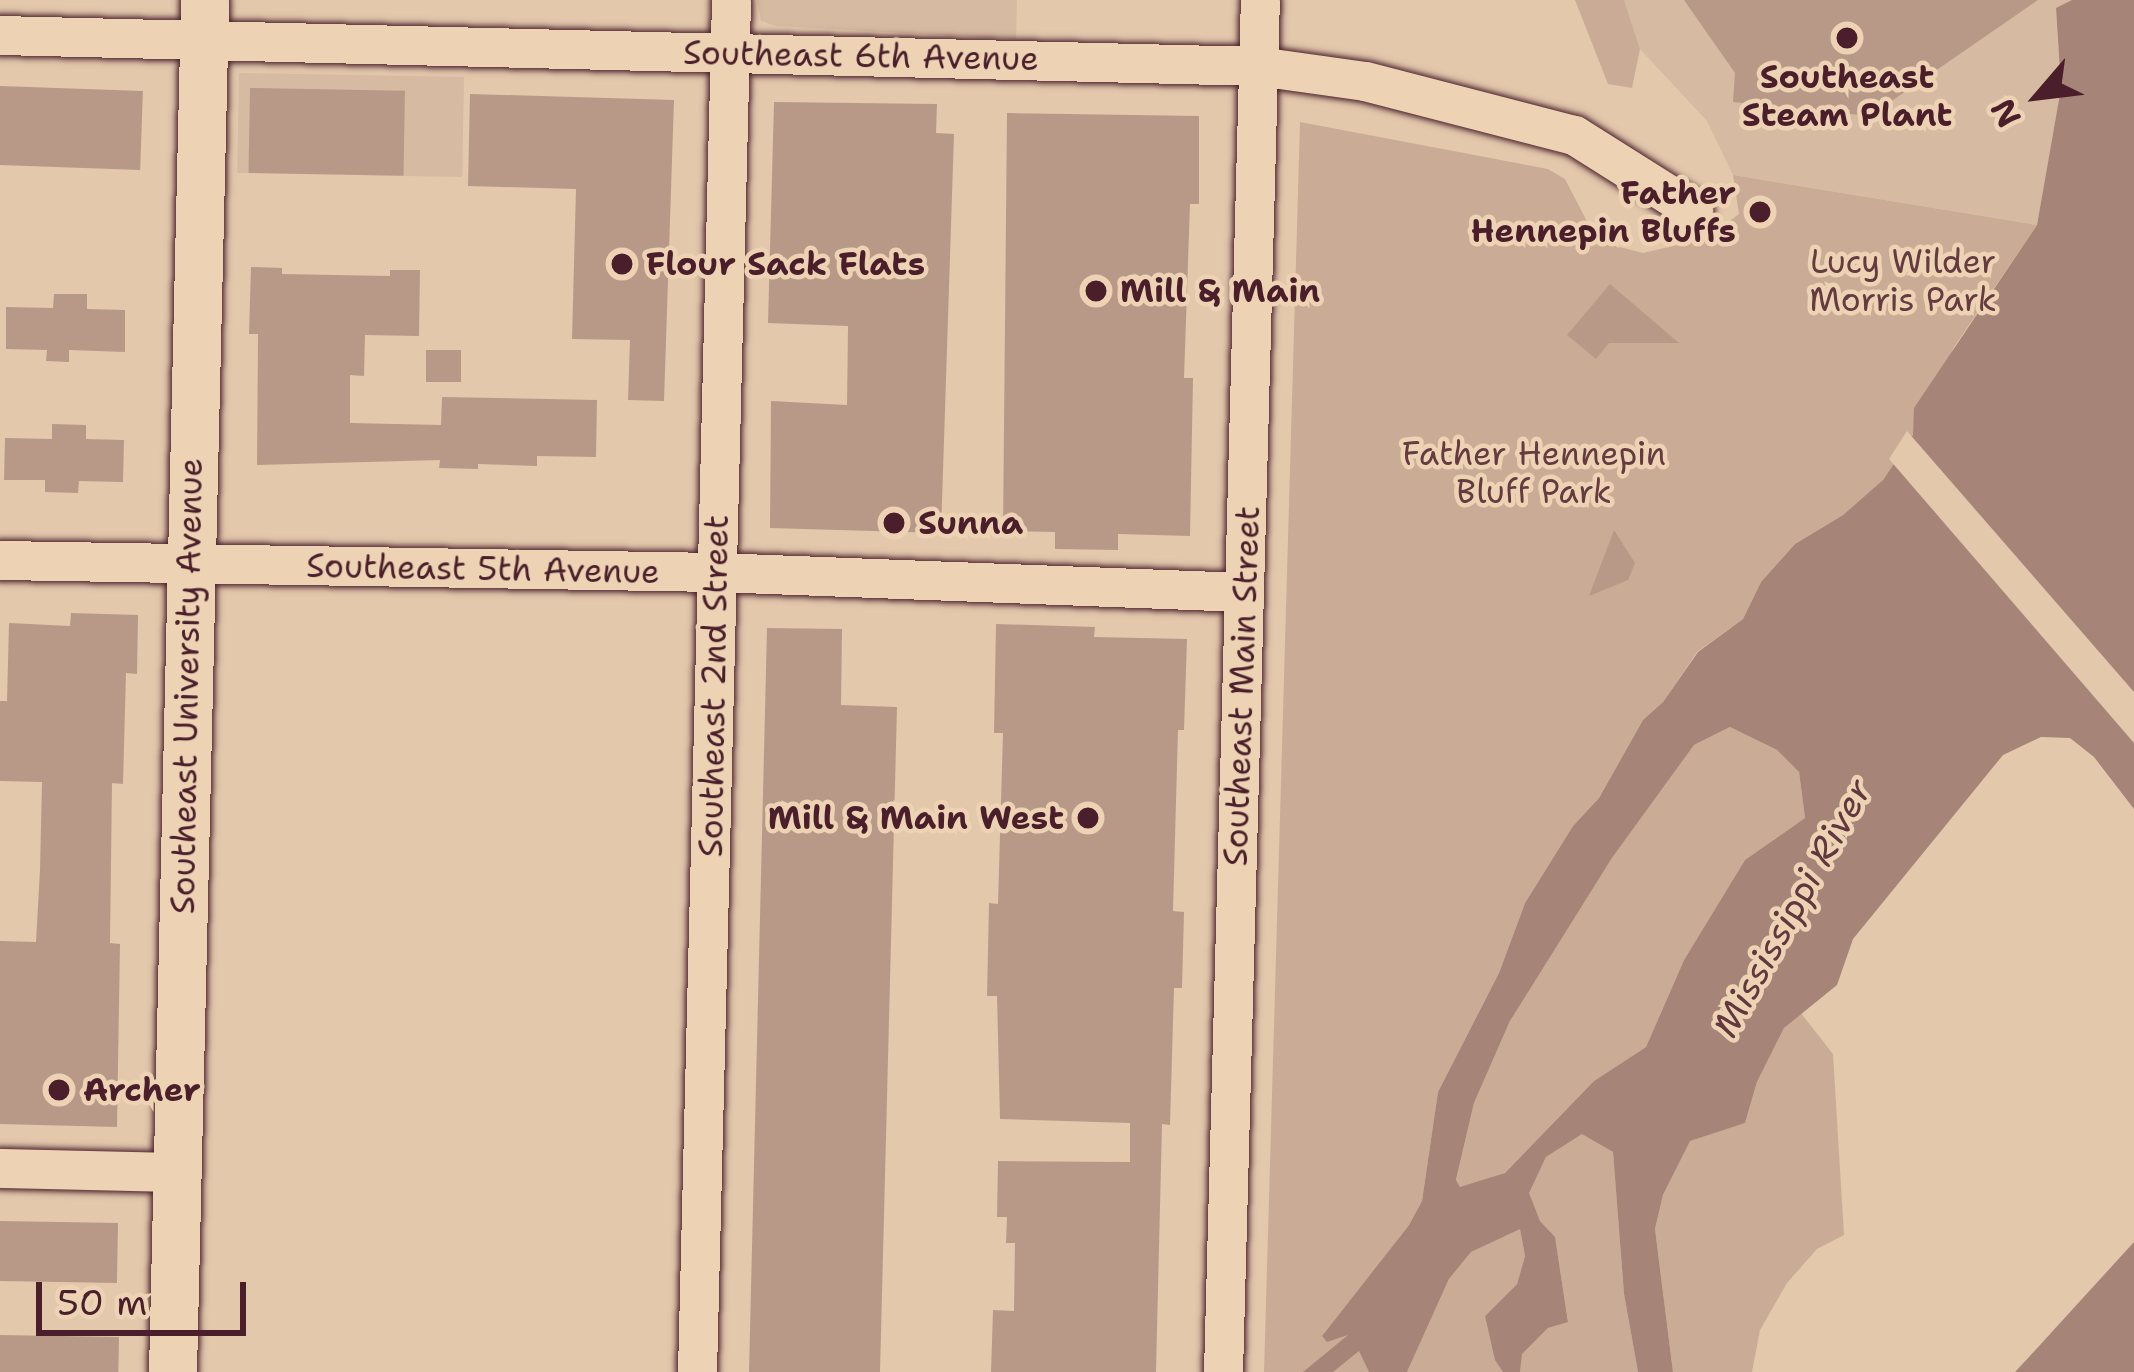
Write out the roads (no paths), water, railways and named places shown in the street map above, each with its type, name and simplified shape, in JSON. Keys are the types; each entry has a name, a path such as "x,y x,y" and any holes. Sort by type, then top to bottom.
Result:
{"main road":[{"name":"Southeast University Avenue","path":"173,1372 204,21"}],"street":[{"name":"Southeast 2nd Street","path":"698,1372 731,0"},
{"name":"Southeast Main Street","path":"1222,1372 1260,0"},
{"name":"Southeast 6th Avenue","path":"0,35 204,21 729,52 1258,66 1365,81 1574,135 1693,210"},
{"name":"Southeast 5th Avenue","path":"0,560 716,572 1244,592"},
{"path":"0,1168 176,1172"}],"water":[{"name":"Mississippi River","path":"2072,0 2134,0 2134,809 2094,757 2070,738 2041,737 2003,755 1853,939 1837,985 1784,1028 1757,1082 1745,1123 1690,1141 1663,1195 1655,1229 1673,1372 1638,1372 1624,1294 1613,1152 1582,1134 1546,1157 1529,1193 1540,1221 1555,1237 1568,1322 1548,1328 1522,1354 1520,1372 1503,1372 1495,1360 1485,1316 1517,1284 1525,1256 1520,1229 1471,1252 1449,1279 1407,1372 1369,1372 1359,1351 1333,1372 1303,1372 1348,1335 1327,1342 1322,1336 1409,1225 1422,1201 1438,1092 1499,973 1525,903 1573,826 1599,798 1643,720 1663,702 1698,652 1743,619 1761,582 1795,544 1843,515 1883,480 1913,435 1914,408 2037,225 2061,88 2056,8","holes":["1730,727 1777,750 1799,772 1805,818 1745,860 1684,960 1646,1047 1594,1081 1505,1173 1460,1187 1456,1180 1474,1103 1510,1021 1612,858 1694,745"]},
{"path":"2134,1242 2134,1372 2015,1372 2029,1357"}],"place":[{"name":"Southeast Steam Plant","path":"1847,38"},
{"name":"Father Hennepin Bluffs","path":"1760,212"},
{"name":"Flour Sack Flats","path":"622,264"},
{"name":"Mill & Main","path":"1096,291"},
{"name":"Sunna","path":"894,523"},
{"name":"Mill & Main West","path":"1088,818"},
{"name":"Archer","path":"59,1090"}],"park label":[{"name":"Lucy Wilder Morris Park","path":"1903,281"},
{"name":"Father Hennepin Bluff Park","path":"1534,473"}]}
